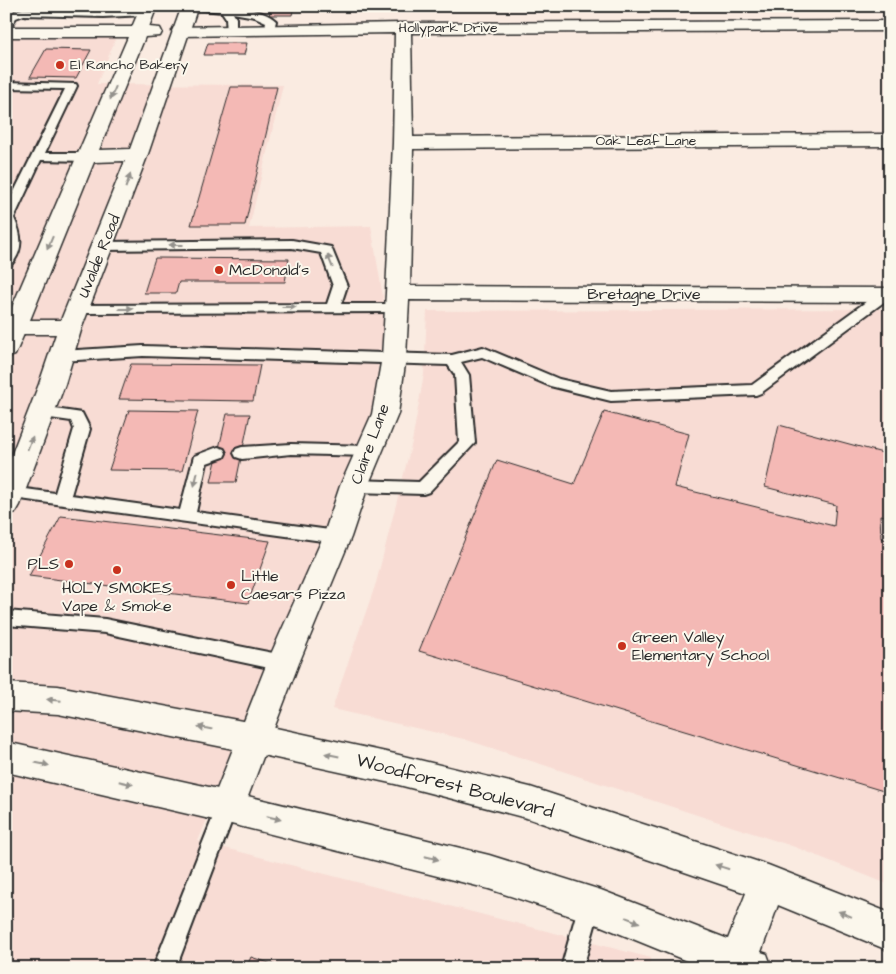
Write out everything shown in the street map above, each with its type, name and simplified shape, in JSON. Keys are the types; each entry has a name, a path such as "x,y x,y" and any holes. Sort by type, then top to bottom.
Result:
{"street":[{"name":"Uvalde Road","path":"9,499 74,318 138,154 190,6"},
{"path":"6,350 11,327 86,157 148,9"},
{"name":"Hollypark Drive","path":"6,32 890,26"},
{"name":"Claire Lane","path":"227,806 283,663 336,536 354,486 385,414 394,356 398,300 403,143 403,28"},
{"name":"Oak Leaf Lane","path":"403,143 890,140"},
{"path":"86,157 138,154"},
{"name":"Bretagne Drive","path":"398,300 886,295"},
{"path":"11,327 74,318"},
{"name":"Woodforest Boulevard","path":"6,697 58,700 253,738 395,769 530,803 768,883 890,932"},
{"path":"6,757 227,806 489,872 590,904 743,966 768,883"}],"lane":[{"path":"195,6 225,8 258,15 271,21 269,30"},
{"path":"225,8 231,18 231,30"},
{"path":"6,25 9,16 24,9 148,9"},
{"path":"98,32 104,10"},
{"path":"6,86 72,86 8,218 13,229 14,246 13,253 6,262"},
{"path":"37,156 86,157"},
{"path":"103,246 292,244 326,250 340,286 333,307"},
{"path":"61,356 143,351 394,356 452,360 483,352 555,383 610,396 756,390 886,295"},
{"path":"74,318 333,307 398,300"},
{"path":"354,486 423,488 467,444 462,375 452,360"},
{"path":"41,412 77,417 82,429 61,500"},
{"path":"242,453 291,449 369,451"},
{"path":"187,516 200,460 218,453"},
{"path":"9,499 61,500 336,536"},
{"path":"6,618 105,626 283,663"},
{"path":"164,968 227,806"},
{"path":"572,968 590,904"}],"shaded area":[{"path":"6,38 116,38 97,84 283,85 249,228 371,226 386,315 369,431 198,841 651,958 649,968 6,968"},
{"name":"Green Valley Elementary School","path":"890,309 890,885 795,847 464,739 332,709 376,583 412,442 424,374 427,311"}],"building":[{"path":"272,6 294,6 292,15 269,15"},
{"path":"208,43 247,43 244,55 204,55"},
{"path":"46,49 91,50 76,78 30,77"},
{"path":"231,87 277,87 245,225 191,225"},
{"name":"McDonald's","path":"155,258 289,259 285,282 179,282 176,293 144,293"},
{"path":"131,364 260,365 253,401 119,399"},
{"path":"129,410 198,411 182,471 109,470"},
{"path":"604,412 689,434 675,487 834,526 836,505 765,487 779,425 890,455 890,517 880,515 881,538 890,540 890,793 419,651 497,460 574,484"},
{"path":"227,414 250,414 236,482 211,482"},
{"path":"61,516 270,541 248,603 29,576"},
{"path":"251,957 284,968 246,968"}],"place":[{"name":"El Rancho Bakery","path":"60,65"},
{"name":"McDonald's","path":"219,270"},
{"name":"PLS","path":"69,564"},
{"name":"HOLY SMOKES Vape & Smoke","path":"117,570"},
{"name":"Little Caesars Pizza","path":"231,585"},
{"name":"Green Valley Elementary School","path":"622,646"}]}
